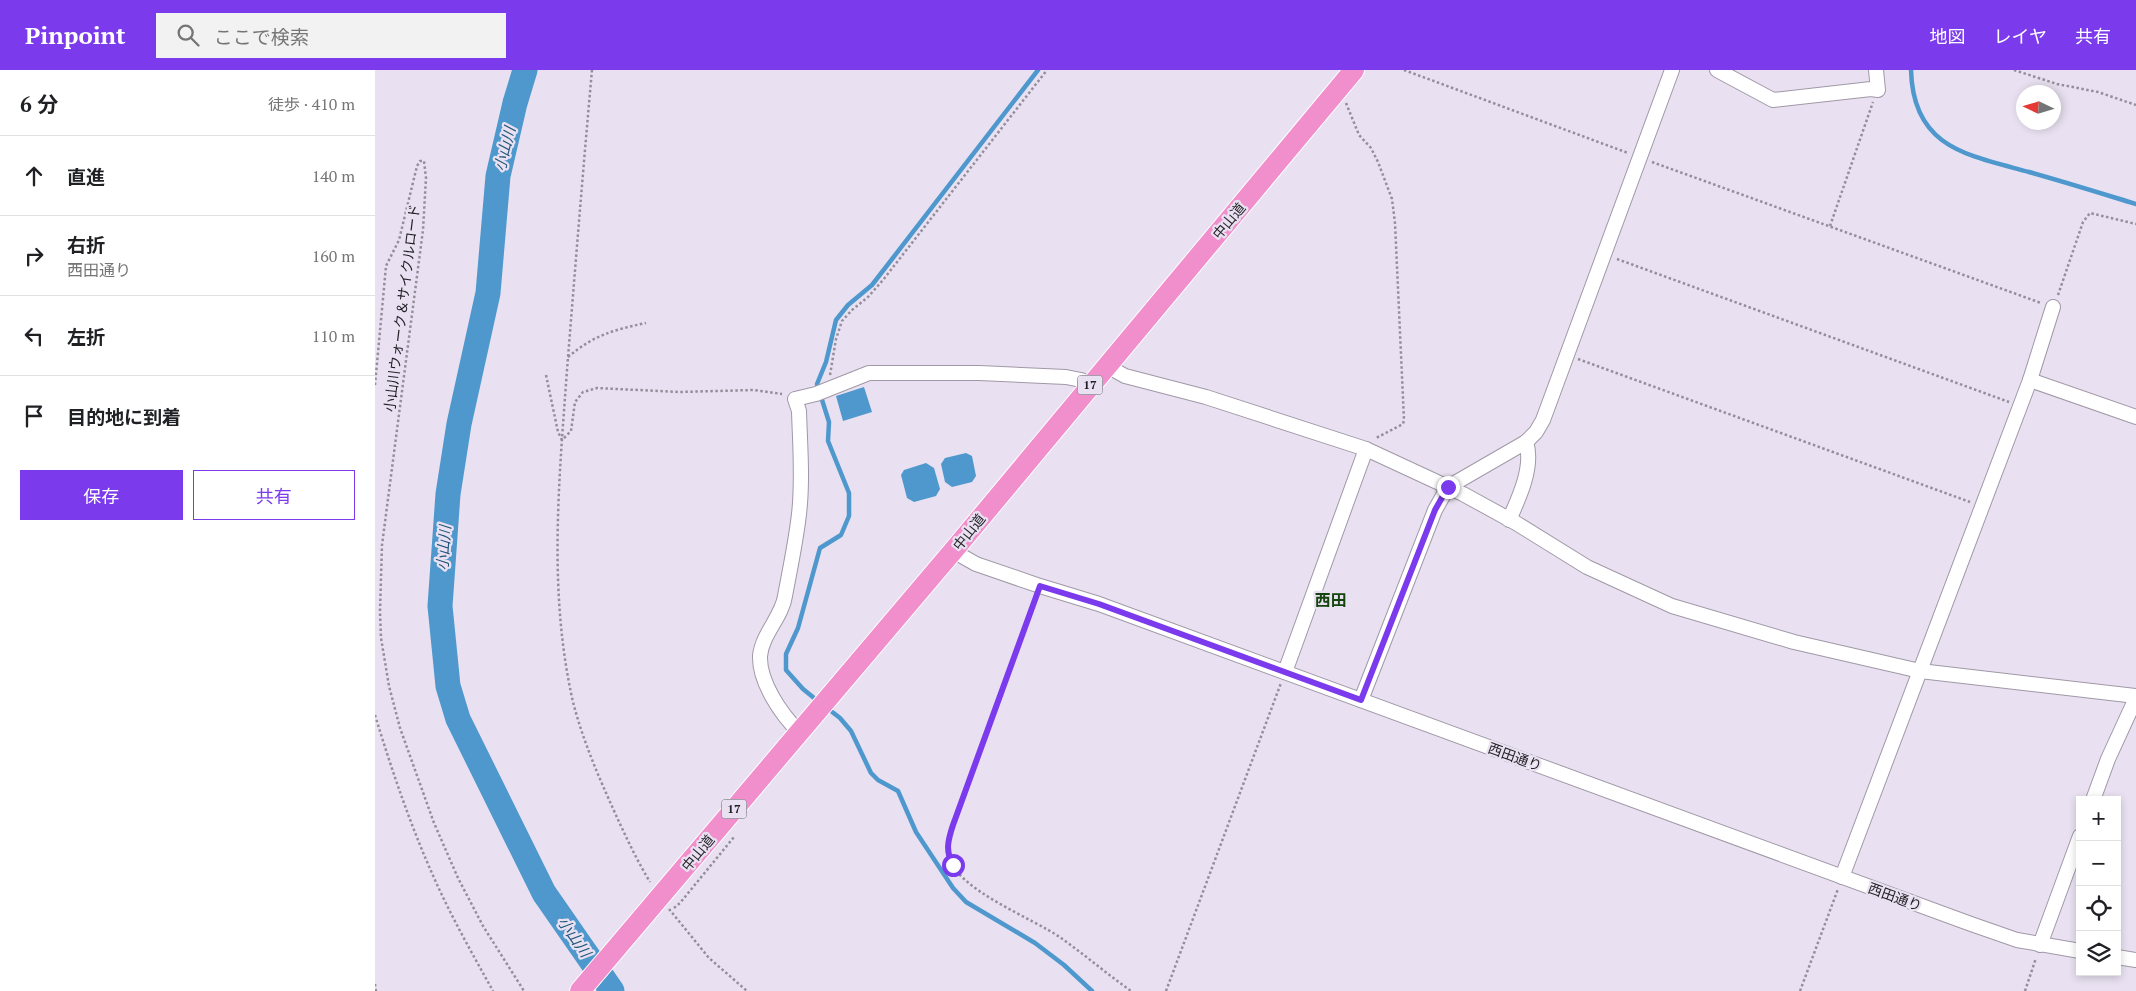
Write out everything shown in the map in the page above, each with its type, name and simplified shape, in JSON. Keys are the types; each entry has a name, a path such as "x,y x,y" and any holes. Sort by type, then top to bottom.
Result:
{"highway":[{"name":"中山道","path":"580,991 663,903 812,716 953,551 1091,384 1337,93 1354,70"}],"street":[{"path":"1361,700 1435,510 1448,487 1526,442 1536,432 1543,420 1672,70"},
{"path":"1717,70 1773,100 1871,88 1878,90 1876,70"},
{"path":"1842,878 2020,406 2053,307"},
{"path":"1107,366 1125,376 1206,397 1366,449 1448,487 1509,520 1587,567 1672,606 1794,642 1920,671 2136,697 2108,759 2094,796"},
{"path":"799,732 784,718 775,704 766,680 760,654 766,637 783,606 800,512 799,411 795,399 869,373 979,373 1066,377 1091,384"},
{"path":"2029,380 2136,417"},
{"path":"1509,520 1523,482 1529,458 1526,442"},
{"path":"1285,672 1366,449"},
{"name":"西田通り","path":"953,551 976,564 1099,604 1842,878 2017,940 2076,950"},
{"path":"2040,945 2078,841"},
{"path":"2121,958 2136,960"}],"path":[{"path":"592,70 562,440 557,537 557,579 561,631 573,702 584,739 597,773 641,869 663,903 709,958 747,991"},
{"path":"822,391 842,322 883,280 1047,70"},
{"path":"1404,70 1640,158 2053,307 2083,222 2090,213 2136,224"},
{"path":"2014,70 2057,84 2098,92 2136,105"},
{"path":"1831,226 1878,90"},
{"path":"1337,93 1349,106 1359,135 1371,148 1378,162 1392,199 1395,223 1405,420 1403,424 1371,440 1366,449"},
{"name":"小山川ウォーク＆サイクルロード","path":"375,385 386,266 399,240 417,166 420,161 424,161 426,178 423,230 382,545 381,638 389,686 400,728 434,824 471,902 524,991"},
{"path":"1605,254 2020,406"},
{"path":"568,357 589,341 613,330 646,323"},
{"path":"1567,355 1982,506"},
{"path":"546,374 558,432 562,440"},
{"path":"562,440 571,430 575,402 583,392 597,388 679,392 762,391 777,392 795,399"},
{"path":"1040,586 953,825 947,845 948,856 953,865 975,889 1059,937 1131,991"},
{"path":"1166,991 1285,672"},
{"path":"375,715 402,798 435,879 464,940 493,991"},
{"path":"1800,991 1842,878"},
{"path":"2025,991 2040,945"},
{"path":"375,984 376,991"}],"water":[{"path":"864,387 872,412 843,421 836,396"},
{"path":"966,453 972,456 976,476 972,482 952,487 945,482 941,464 945,458"},
{"path":"926,463 934,468 940,489 936,496 914,502 907,498 901,475 904,470"}],"waterway":[{"name":"小山川","path":"525,70 515,103 498,176 488,293 459,424 448,494 440,606 448,686 458,719 544,893 612,991"},
{"path":"819,702 803,689 786,670 786,654 798,628 820,548 841,535 849,516 849,493 828,441 829,422 817,384 826,362 836,320 848,305 872,285 1038,70"},
{"path":"1911,70 1914,96 1922,116 1933,132 1947,144 1985,160 2136,204"},
{"path":"827,708 840,718 851,731 871,773 878,780 898,791 916,832 953,888 966,902 1035,943 1064,965 1092,991"}],"district":[{"name":"西田","path":"1331,600"}],"route":[{"path":"953,865 948,856 947,845 953,825 1040,586 1099,604 1361,700 1435,510 1448,487"}]}
